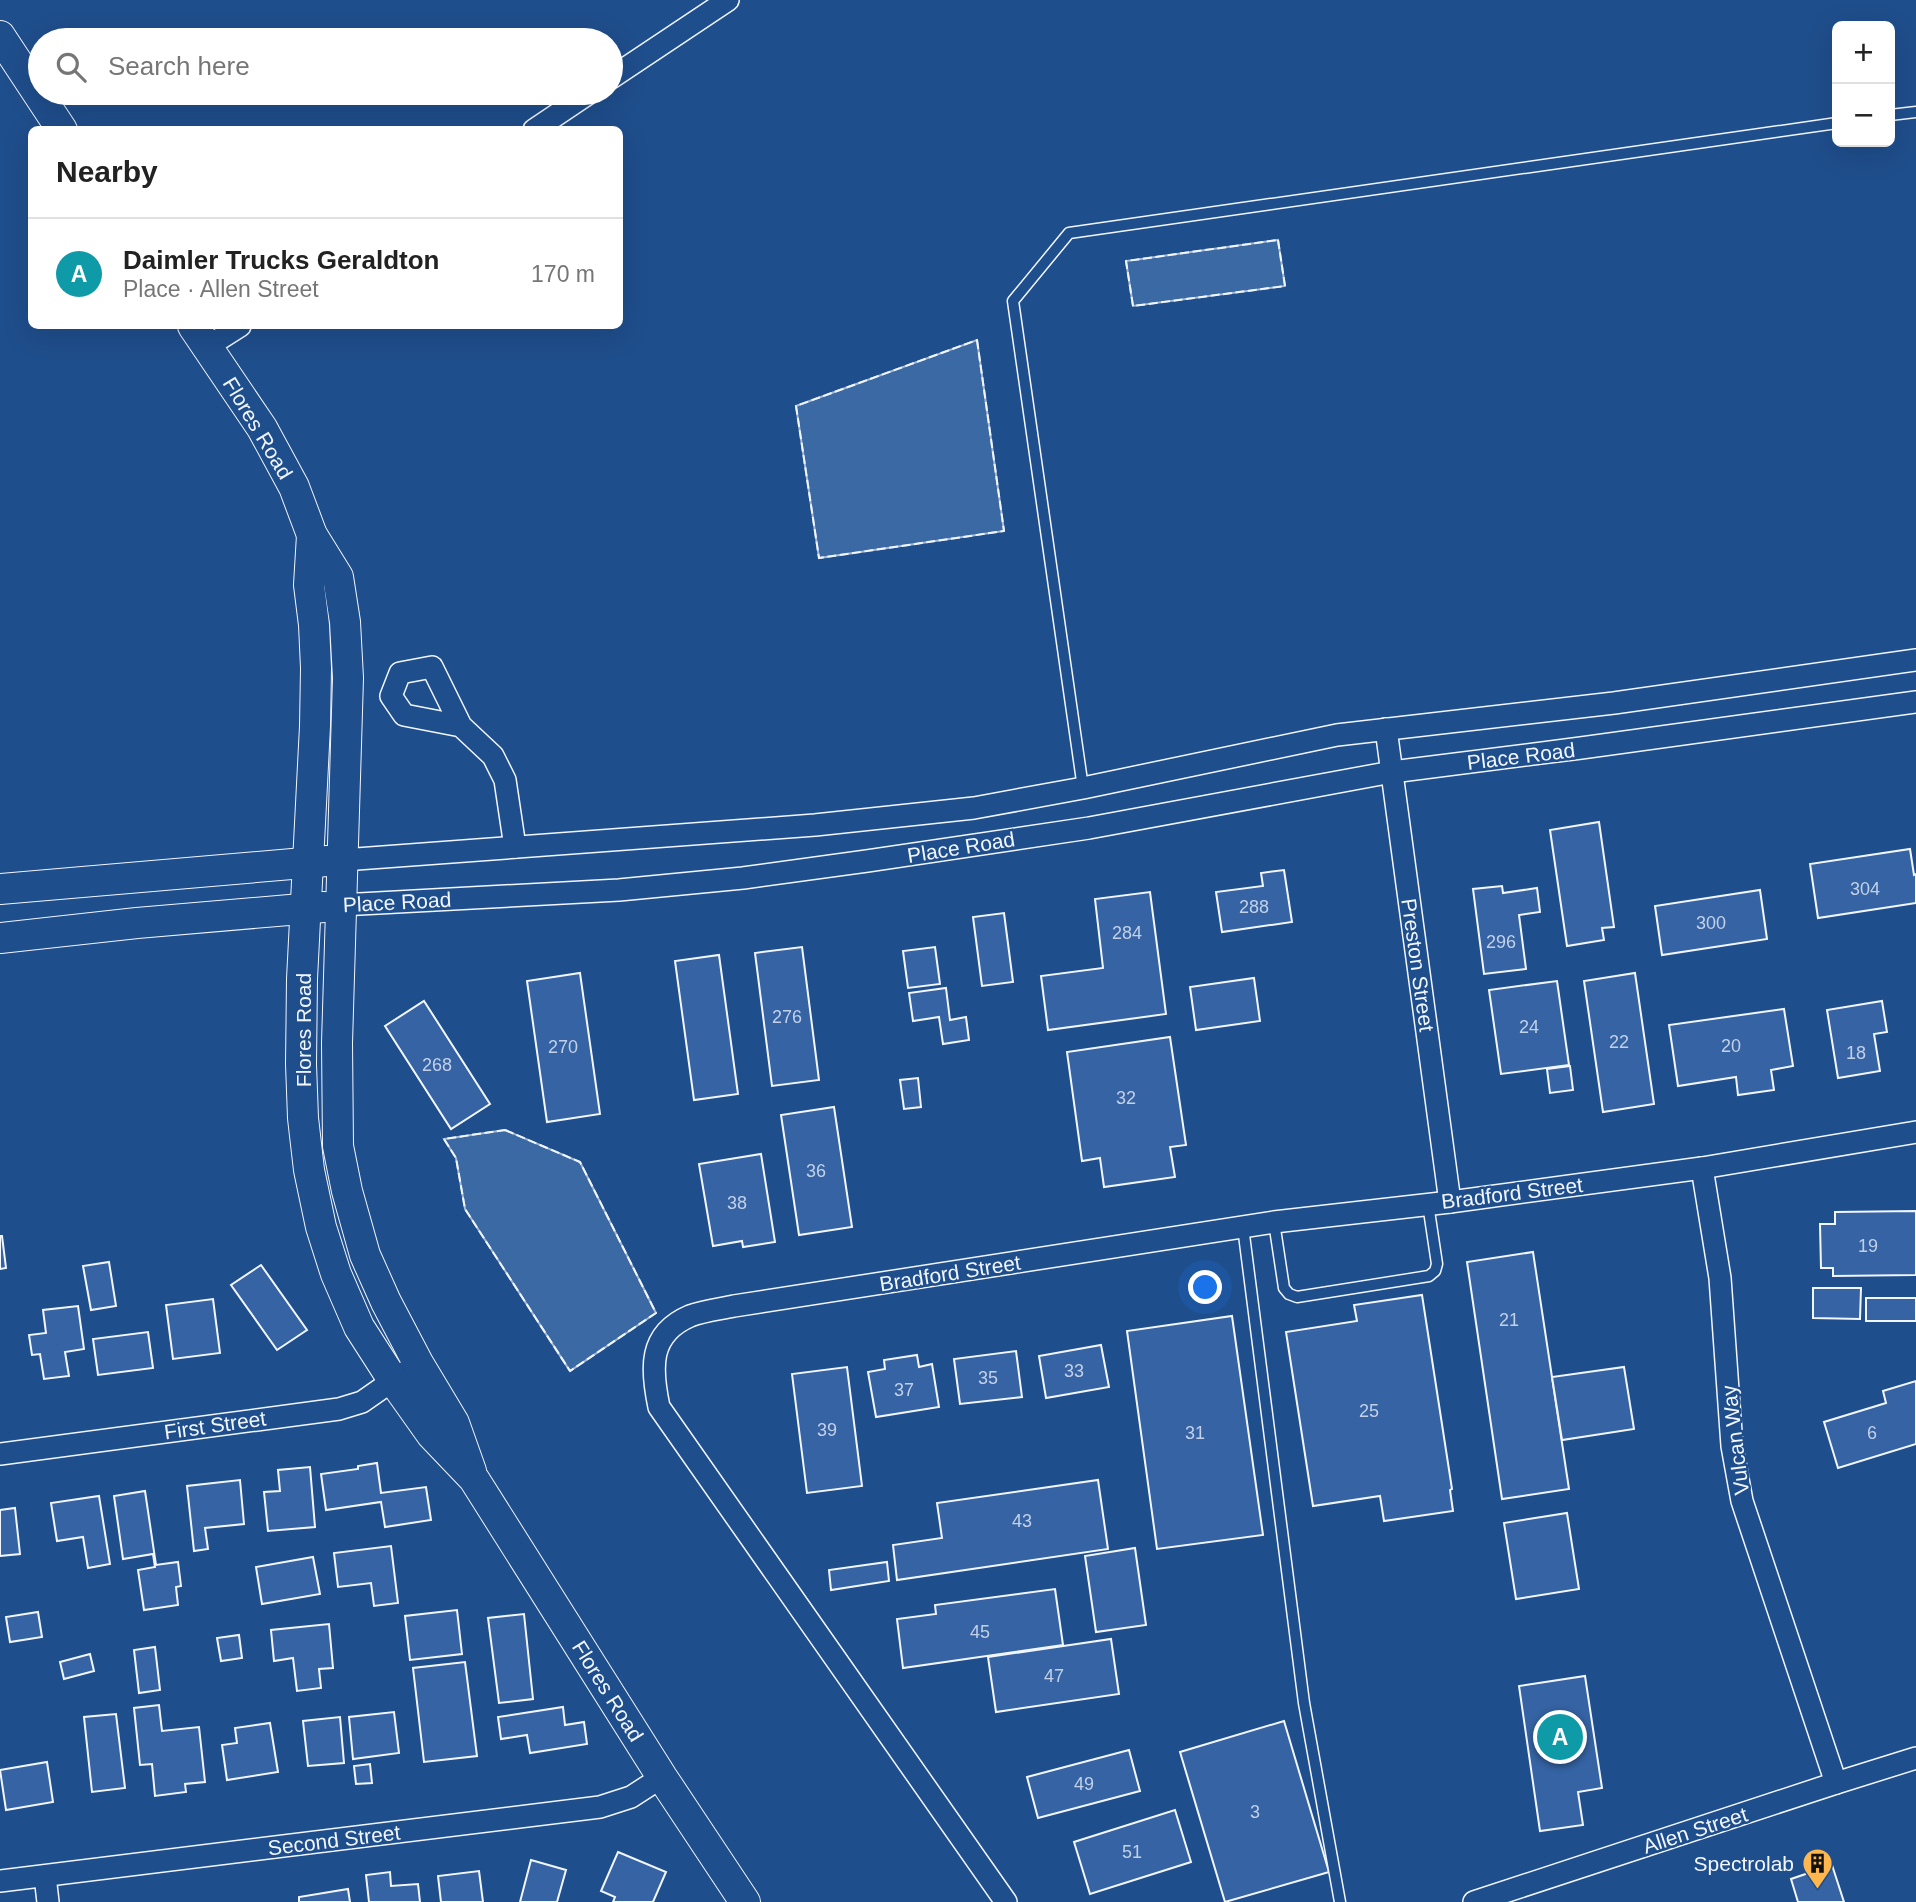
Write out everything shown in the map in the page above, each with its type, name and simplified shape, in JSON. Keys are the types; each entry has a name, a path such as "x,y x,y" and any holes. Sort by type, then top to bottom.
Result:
{"main road":[{"path":"0,36 28,78"},
{"path":"46,105 59,126"},
{"name":"Flores Road","path":"200,336 262,428 294,487 312,535 338,577 345,622 348,706 337,1043 338,1146 365,1255 418,1363 454,1423 474,1479"},
{"name":"Flores Road","path":"312,535 309,585 316,668 302,979 301,1064 309,1170 321,1227 336,1274 359,1327 432,1435 474,1479 662,1777 745,1902"},
{"name":"Place Road","path":"0,889 343,860"},
{"name":"Place Road","path":"0,937 341,905"}],"street":[{"path":"623,70 728,0"},
{"path":"540,126 571,105"},
{"path":"200,336 228,329"},
{"name":"Place Road","path":"343,860 815,825 974,808 1337,735 1614,704 1916,660"},
{"name":"Place Road","path":"341,905 619,890 743,878 1089,828 1392,772 1916,702"},
{"path":"461,726 493,755 505,780 514,847"},
{"name":"Preston Street","path":"1386,729 1450,1202"},
{"name":"Bradford Street","path":"1006,1902 659,1407 653,1377 656,1351 666,1332 690,1317 734,1306 1274,1222 1450,1202 1702,1168 1916,1132"},
{"name":"Vulcan Way","path":"1702,1168 1720,1278 1732,1446 1742,1501 1836,1783"},
{"name":"First Street","path":"0,1454 339,1409 362,1402 418,1363"},
{"name":"Allen Street","path":"1474,1902 1916,1758"},
{"name":"Second Street","path":"0,1881 600,1807 631,1797 662,1777"},
{"path":"45,1876 48,1902"}],"lane":[{"path":"1895,114 1916,111"},
{"path":"1083,788 1013,301 1069,233 1832,124"},
{"path":"1274,1222 1284,1288 1297,1297 1429,1276 1437,1264 1428,1204"},
{"path":"1242,1227 1304,1703 1340,1902"}],"water":[{"path":"1278,240 1285,286 1133,306 1126,261"},
{"path":"977,340 1004,531 819,558 796,406"},
{"path":"505,1130 580,1162 656,1313 570,1371 465,1209 456,1158 444,1139"}],"building":[{"path":"1599,822 1614,927 1602,928 1604,940 1567,946 1550,830"},
{"path":"1910,849 1914,875 1916,874 1916,903 1818,918 1810,864"},
{"path":"1284,870 1292,922 1222,932 1216,892 1263,886 1261,873"},
{"path":"1502,886 1503,893 1537,888 1540,912 1519,915 1526,969 1484,974 1473,889"},
{"path":"1760,890 1767,939 1662,955 1655,906"},
{"path":"1150,892 1166,1014 1048,1030 1041,976 1103,968 1095,899"},
{"path":"1004,913 1013,982 982,986 973,917"},
{"path":"802,947 819,1080 772,1086 755,953"},
{"path":"935,947 940,984 908,988 903,951"},
{"path":"719,955 738,1094 694,1100 675,961"},
{"path":"580,973 600,1114 547,1122 527,981"},
{"path":"1635,973 1654,1104 1603,1112 1584,981"},
{"path":"1254,978 1260,1021 1196,1030 1190,987"},
{"path":"1557,981 1569,1065 1501,1074 1489,990"},
{"path":"946,988 950,1020 966,1017 969,1040 943,1044 939,1017 913,1021 909,993"},
{"path":"424,1001 490,1104 451,1129 385,1026"},
{"path":"1882,1001 1887,1032 1874,1034 1880,1071 1838,1078 1827,1010"},
{"path":"1784,1009 1793,1066 1771,1070 1774,1090 1738,1095 1736,1077 1678,1086 1669,1025"},
{"path":"1170,1037 1186,1145 1170,1147 1175,1177 1104,1187 1100,1158 1082,1161 1067,1052"},
{"path":"1570,1066 1573,1090 1550,1093 1547,1069"},
{"path":"918,1078 921,1107 904,1109 900,1080"},
{"path":"834,1107 852,1227 799,1235 781,1115"},
{"path":"761,1154 775,1242 743,1247 742,1241 713,1246 699,1164"},
{"path":"1916,1211 1916,1275 1833,1276 1833,1268 1821,1268 1820,1224 1835,1224 1835,1212"},
{"path":"0,1236 6,1268 0,1269"},
{"path":"1533,1252 1569,1489 1502,1499 1467,1262"},
{"path":"109,1262 116,1306 91,1310 83,1266"},
{"path":"261,1265 307,1330 277,1350 231,1285"},
{"path":"1813,1288 1861,1288 1860,1319 1813,1318"},
{"path":"1422,1295 1452,1489 1453,1511 1384,1521 1380,1496 1313,1506 1286,1332 1357,1321 1354,1305"},
{"path":"1866,1298 1916,1298 1916,1321 1866,1321"},
{"path":"213,1299 220,1353 173,1359 166,1305"},
{"path":"78,1306 84,1349 65,1352 69,1376 44,1379 40,1354 32,1355 29,1335 46,1333 43,1310"},
{"path":"1232,1316 1263,1535 1157,1549 1127,1331"},
{"path":"148,1332 153,1368 98,1375 93,1339"},
{"path":"1101,1345 1109,1387 1046,1398 1039,1356"},
{"path":"1016,1351 1022,1397 960,1404 954,1359"},
{"path":"917,1355 919,1367 932,1364 939,1407 876,1417 868,1372 885,1369 884,1360"},
{"path":"847,1367 862,1486 807,1493 792,1374"},
{"path":"1624,1367 1634,1429 1562,1440 1552,1377"},
{"path":"1916,1381 1916,1444 1838,1468 1824,1422 1886,1403 1883,1391"},
{"path":"377,1463 381,1493 426,1487 431,1520 385,1527 381,1502 326,1510 321,1474 358,1469 358,1466"},
{"path":"310,1467 315,1527 268,1531 264,1492 280,1491 278,1470"},
{"path":"240,1480 244,1524 205,1528 208,1549 194,1551 187,1486"},
{"path":"1098,1480 1108,1549 897,1580 893,1545 942,1538 937,1503"},
{"path":"145,1491 156,1565 178,1562 181,1586 176,1587 178,1605 144,1610 138,1570 155,1567 153,1554 123,1559 114,1496"},
{"path":"99,1496 110,1564 88,1568 83,1537 57,1541 51,1503"},
{"path":"15,1508 20,1554 0,1556 0,1510"},
{"path":"1567,1513 1579,1589 1516,1599 1504,1523"},
{"path":"391,1546 398,1603 374,1606 371,1583 338,1587 334,1553"},
{"path":"1135,1548 1146,1625 1096,1632 1085,1556"},
{"path":"313,1557 320,1594 262,1604 256,1567"},
{"path":"887,1562 889,1581 831,1590 829,1570"},
{"path":"1055,1589 1063,1645 903,1668 897,1619 936,1614 935,1605"},
{"path":"457,1610 462,1654 410,1660 405,1616"},
{"path":"38,1612 42,1637 10,1642 6,1617"},
{"path":"524,1614 533,1699 499,1703 488,1618"},
{"path":"329,1624 333,1668 319,1669 321,1688 297,1691 293,1658 274,1661 271,1630"},
{"path":"239,1635 242,1658 221,1661 217,1638"},
{"path":"1111,1639 1119,1694 996,1712 988,1657"},
{"path":"155,1647 160,1690 139,1693 134,1650"},
{"path":"90,1654 94,1671 64,1679 60,1662"},
{"path":"465,1662 477,1756 424,1762 413,1668"},
{"path":"1585,1676 1602,1788 1578,1792 1583,1825 1540,1831 1519,1686"},
{"path":"159,1705 162,1731 199,1727 205,1782 185,1784 186,1792 155,1796 152,1764 140,1765 134,1708"},
{"path":"563,1707 565,1725 584,1722 587,1744 530,1753 527,1735 501,1739 498,1717"},
{"path":"394,1712 399,1753 353,1759 349,1717"},
{"path":"116,1714 125,1788 92,1792 84,1717"},
{"path":"340,1717 344,1763 308,1766 303,1721"},
{"path":"1284,1721 1329,1872 1225,1902 1180,1752"},
{"path":"270,1723 278,1772 227,1780 222,1745 237,1743 235,1728"},
{"path":"1129,1750 1140,1791 1038,1818 1027,1777"},
{"path":"47,1762 53,1802 6,1810 0,1770"},
{"path":"370,1764 372,1783 356,1784 354,1766"},
{"path":"1175,1810 1191,1862 1090,1894 1074,1842"},
{"path":"618,1852 666,1872 653,1902 613,1902 615,1897 601,1891"},
{"path":"531,1860 566,1870 557,1902 520,1902"},
{"name":"Spectrolab","path":"1832,1865 1844,1902 1798,1902 1791,1879"},
{"path":"479,1871 483,1902 441,1902 438,1876"},
{"path":"390,1872 391,1886 418,1884 420,1902 369,1902 366,1875"},
{"path":"348,1889 350,1902 299,1902 299,1897"}],"fence":[{"path":"1278,240 1285,286 1133,306 1126,261 1278,240"},
{"path":"977,340 1004,531 819,558 796,406 977,340"},
{"path":"505,1130 580,1162 656,1313 570,1371 465,1209 456,1158 444,1139 505,1130"}],"place":[{"name":"Daimler Trucks Geraldton","path":"1560,1737"},
{"name":"Spectrolab","path":"1817,1890"}]}
